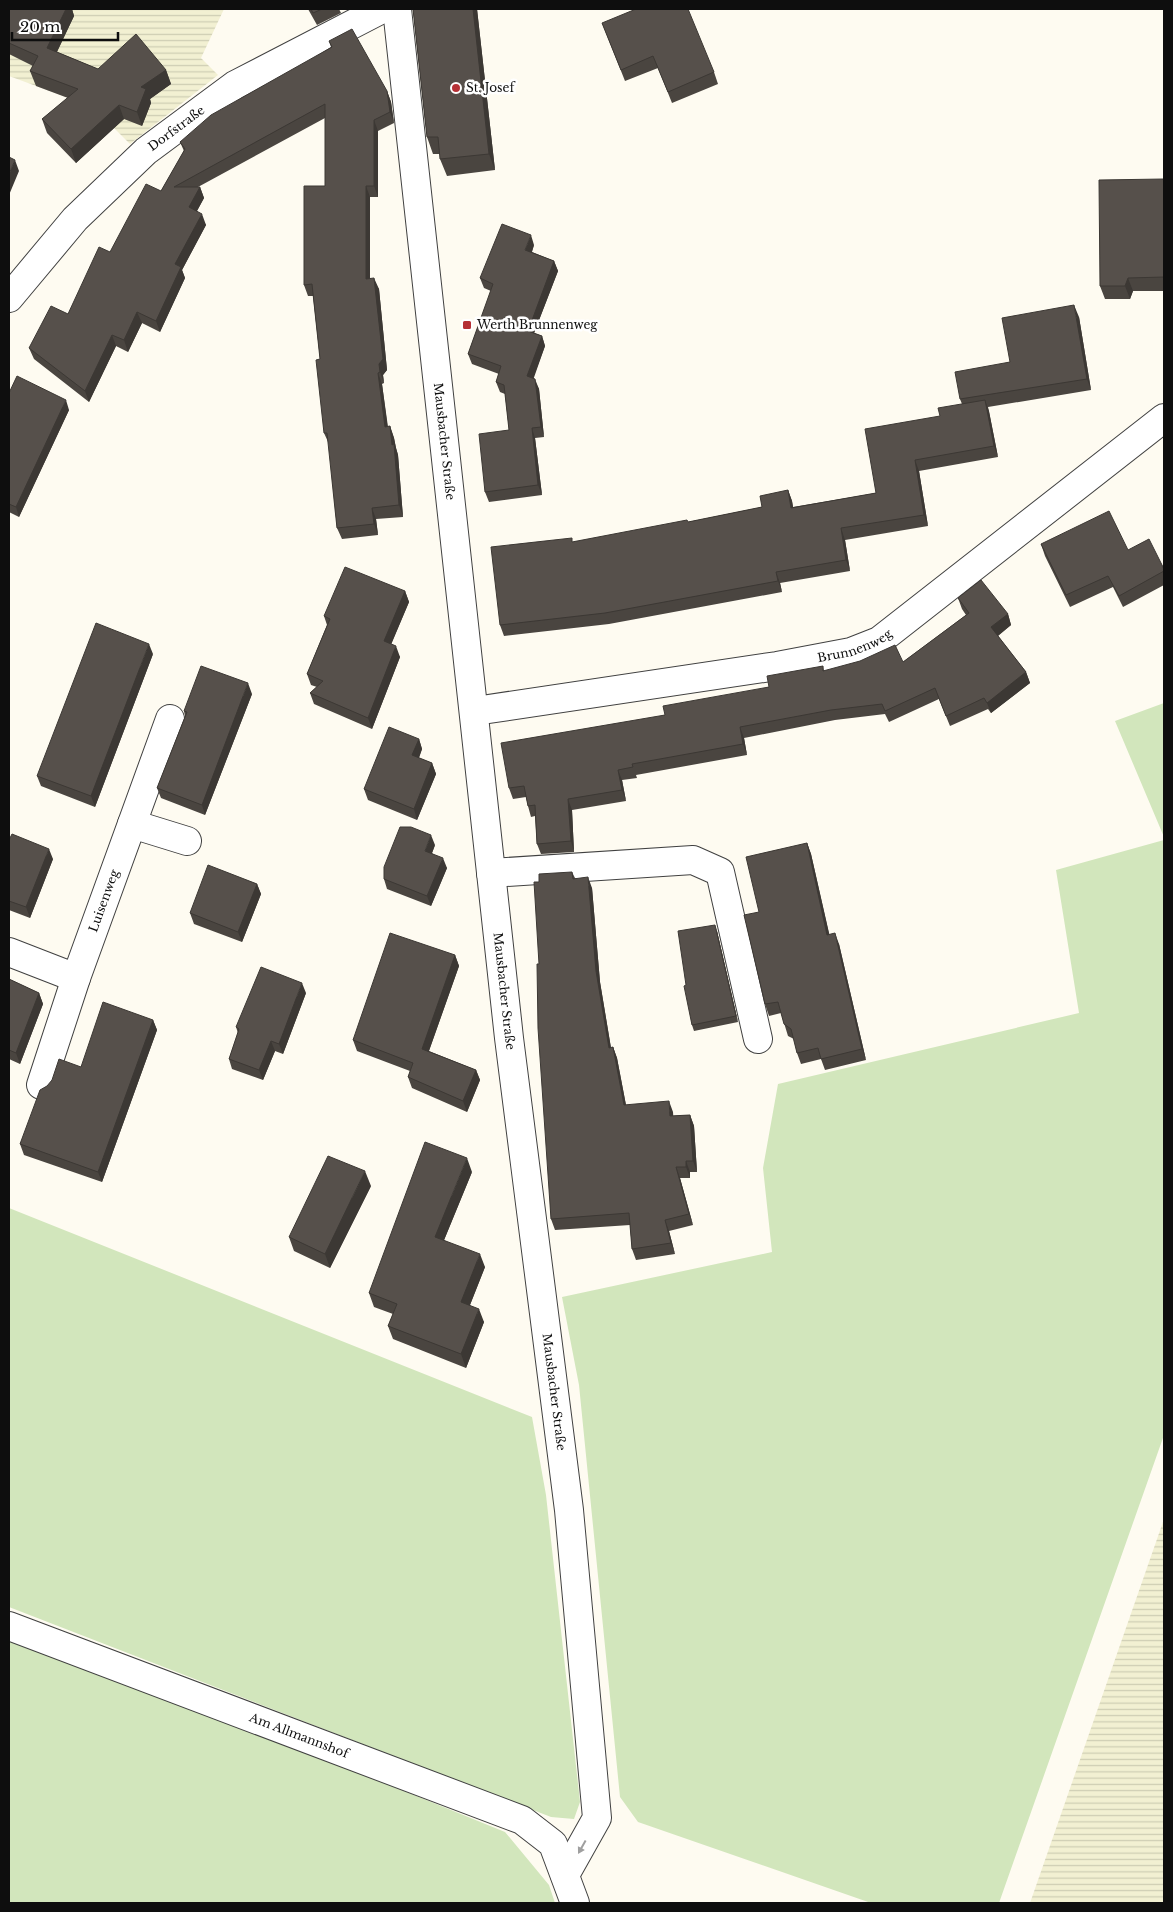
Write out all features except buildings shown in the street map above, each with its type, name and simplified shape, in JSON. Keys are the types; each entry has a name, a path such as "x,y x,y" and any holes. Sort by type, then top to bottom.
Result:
{"street":[{"name":"Dorfstraße","path":"9,298 74,219 146,151 235,85 382,9"},
{"name":"Mausbacher Straße","path":"397,9 431,332 475,711 509,1038 569,1510 598,1818 565,1875"},
{"name":"Brunnenweg","path":"475,711 777,666 851,652 879,641 1164,418"},
{"name":"Luisenweg","path":"41,1085 76,978 170,719"},
{"path":"132,824 187,841"},
{"path":"491,873 692,860 720,872 758,1040"},
{"path":"9,952 76,978"},
{"name":"Am Allmannshof","path":"9,1626 522,1820 553,1844 565,1875"},
{"path":"565,1875 575,1903"}],"shaded area":[{"path":"9,9 224,9 201,58 218,75 130,144 93,107 9,76"},
{"path":"1164,1519 1164,1903 1030,1903"}],"green space":[{"path":"1164,703 1164,837 1115,721"},
{"path":"1164,840 1164,1435 999,1903 871,1903 638,1822 620,1797 579,1385 562,1297 772,1252 763,1168 778,1084 1079,1013 1056,870"},
{"path":"9,1208 532,1417 546,1495 580,1802 574,1819 551,1817 9,1607"},
{"path":"9,1630 505,1832 549,1885 555,1903 9,1903"}],"place":[{"name":"St. Josef","path":"456,88"},
{"name":"Werth Brunnenweg","path":"467,325"}]}
